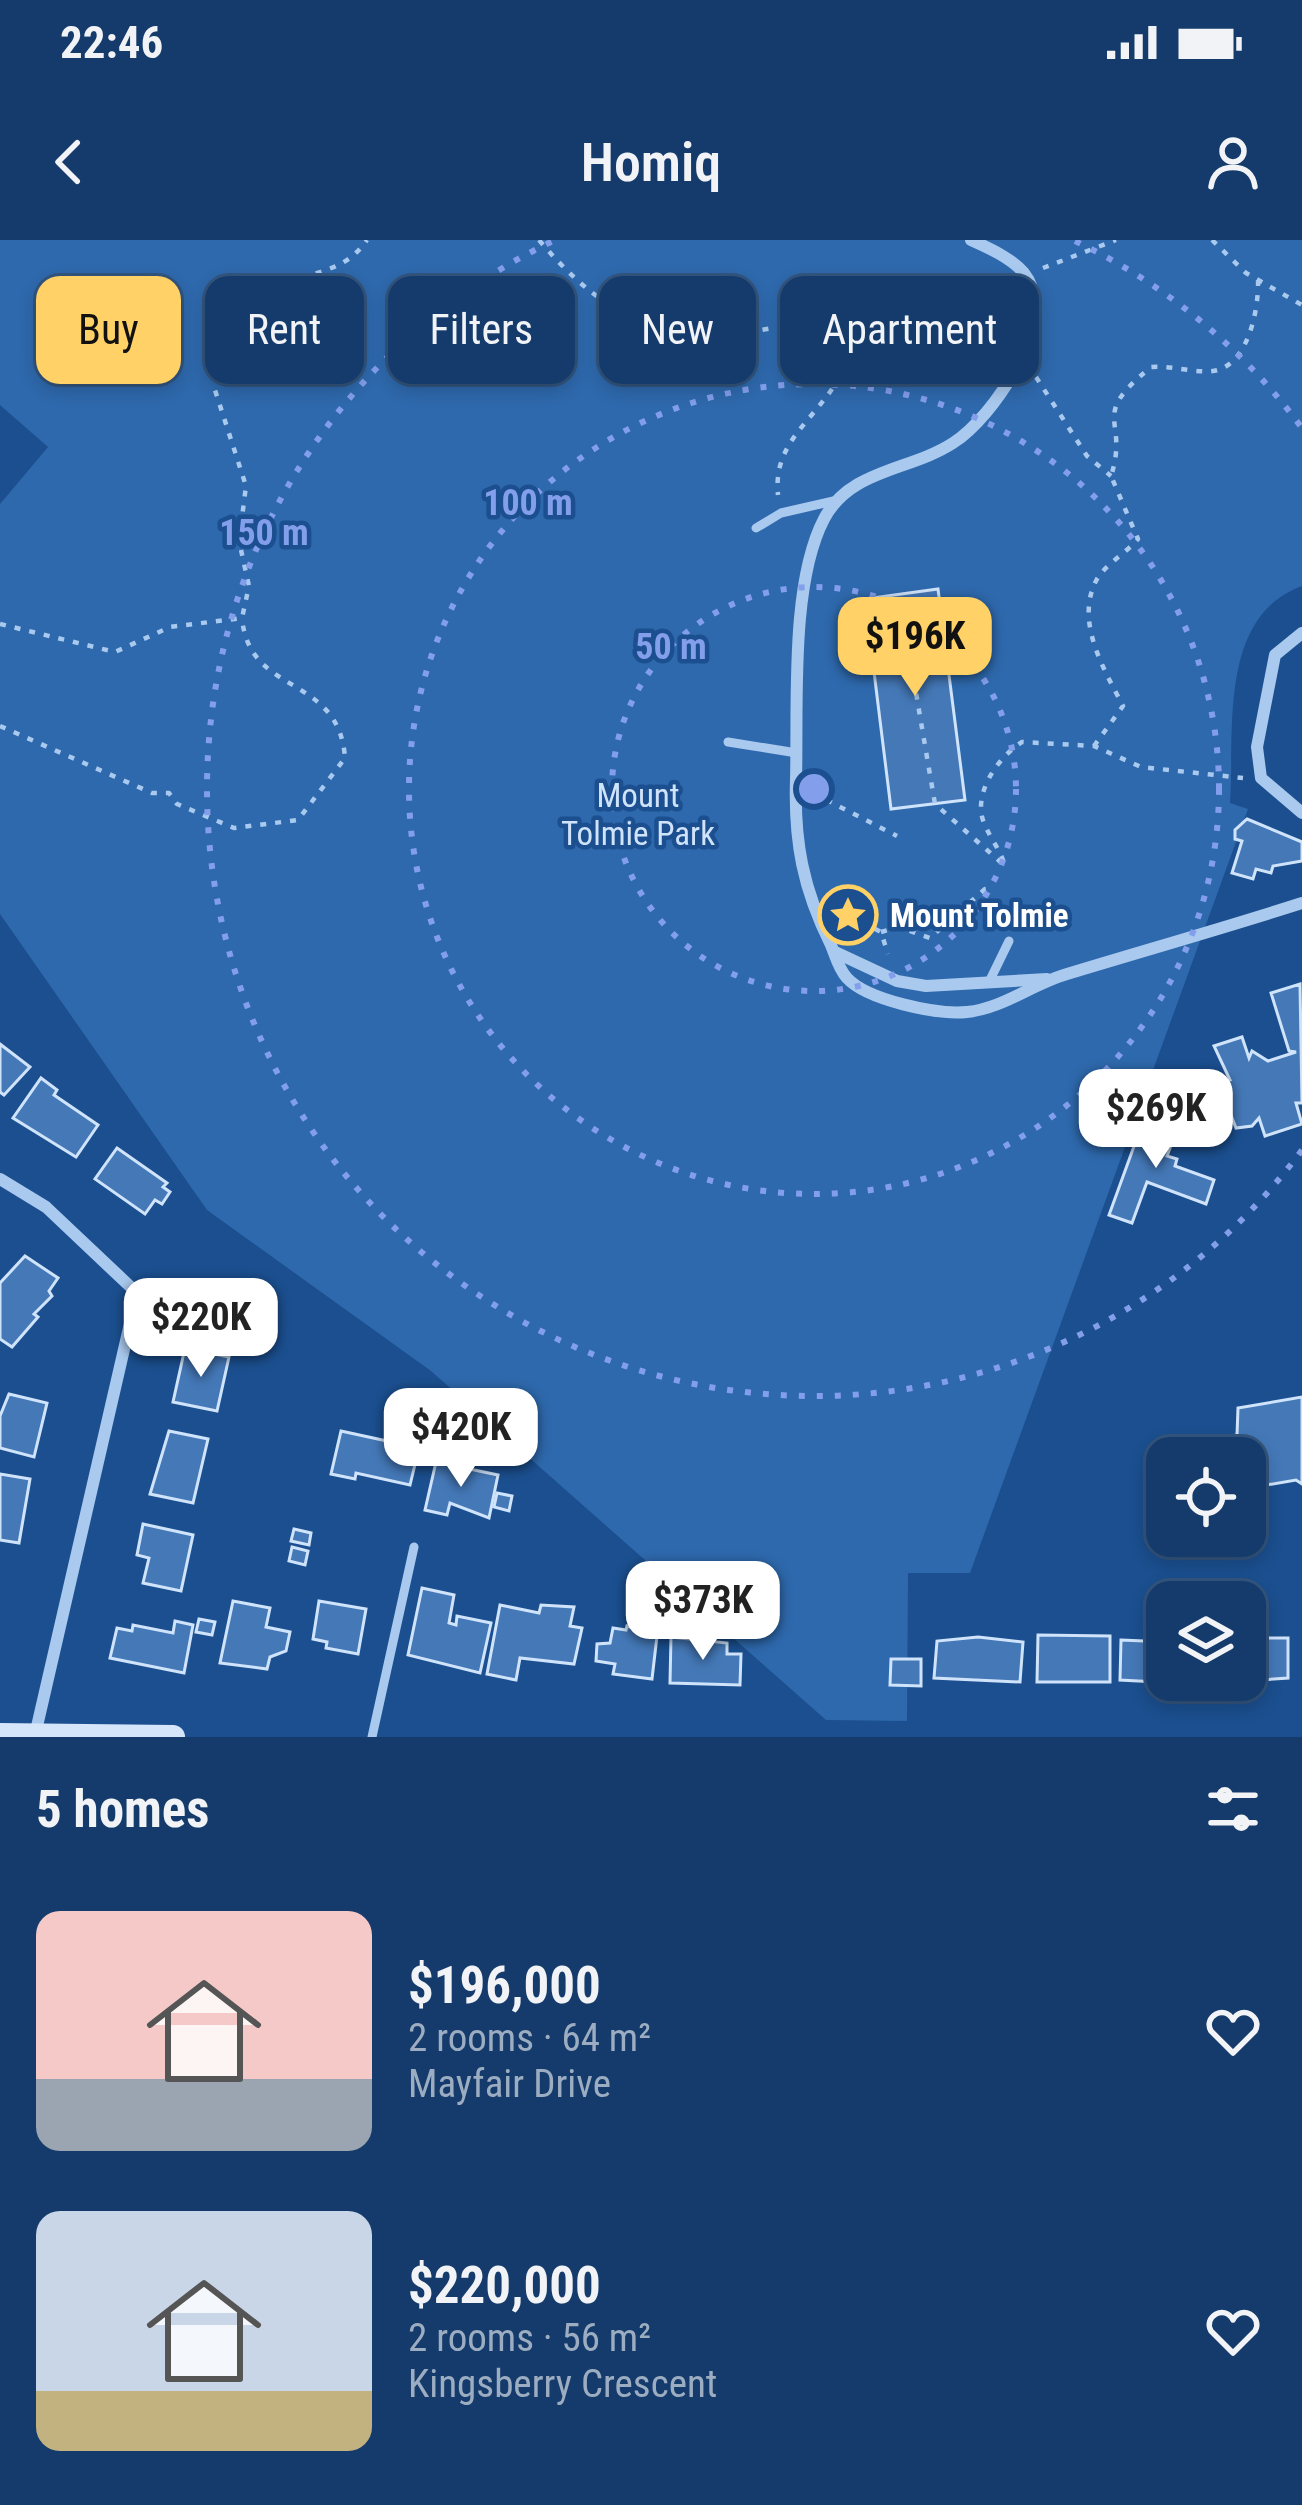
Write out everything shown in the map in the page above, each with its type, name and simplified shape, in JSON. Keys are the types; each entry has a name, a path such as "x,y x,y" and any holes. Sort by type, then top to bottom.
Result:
{"main road":[{"path":"0,1735 173,1737"}],"street":[{"path":"970,240 1026,275"},
{"path":"1005,384 991,408 966,433 934,453 868,478 838,500 811,554 795,793 803,885 846,977 928,1011 997,1007 1049,979 1302,903"},
{"path":"1302,633 1275,655 1257,747 1261,778 1302,813"},
{"path":"834,951 897,981 946,987 1049,979"},
{"path":"0,1179 46,1207 137,1293 35,1735"}],"lane":[{"path":"756,528 781,513 838,500"},
{"path":"728,742 796,753"},
{"path":"990,980 1009,941"},
{"path":"372,1737 414,1546"}],"path":[{"path":"0,726 152,793 169,793 177,804 234,828 298,820 345,758 343,731 317,697 267,669 247,645 242,618 249,586 239,541 246,486 214,387 222,379 257,375 267,363 268,329 292,287 352,262 367,240"},
{"path":"539,240 568,278 632,317 675,330 724,335 805,326 829,340 836,383 777,462 781,513"},
{"path":"1026,275 1116,240"},
{"path":"1212,240 1258,279 1302,305"},
{"path":"1111,476 1117,457 1110,417 1115,401 1151,368 1213,371 1224,367 1259,314 1258,279"},
{"path":"1039,384 1087,456 1111,476 1138,539 1099,576 1090,600 1099,660 1124,706 1094,746"},
{"path":"901,604 935,804 1005,866 982,818 984,792 998,764 1022,742 1094,746 1142,767 1261,778"},
{"path":"0,624 115,652 170,627 242,618"},
{"path":"795,793 827,799 897,836"},
{"path":"848,916 881,932 898,927 930,938 956,920 985,889 993,888"},
{"path":"881,932 886,946"}],"green space":[{"name":"Mount Tolmie Park","path":"0,240 1302,240 1302,586 1275,601 1256,623 1236,678 1230,803 1248,809 970,1573 908,1573 907,1721 826,1720 431,1371 207,1210 0,914 0,504 48,447 0,405"}],"building":[{"path":"938,589 965,800 891,809 865,599"},
{"path":"1247,819 1302,842 1302,861 1273,866 1271,873 1256,869 1253,879 1232,873 1242,841 1235,839 1235,830"},
{"path":"1300,984 1302,1103 1296,1103 1302,1124 1265,1136 1259,1118 1252,1126 1236,1128 1219,1084 1230,1080 1214,1046 1242,1037 1249,1058 1252,1051 1268,1061 1296,1052 1289,1051 1271,993"},
{"path":"0,1044 30,1067 4,1095 0,1092"},
{"path":"41,1078 57,1090 54,1095 98,1125 76,1157 13,1118"},
{"path":"1145,1116 1178,1128 1167,1156 1177,1159 1175,1166 1214,1180 1206,1204 1147,1182 1132,1223 1109,1215"},
{"path":"117,1148 167,1183 163,1187 170,1192 162,1204 155,1200 145,1214 95,1179"},
{"path":"25,1256 58,1278 49,1291 52,1296 34,1314 38,1317 12,1347 0,1339 0,1283"},
{"path":"198,1284 259,1297 252,1331 225,1326 224,1333 213,1331 210,1345 186,1340"},
{"path":"185,1348 229,1357 217,1411 173,1402"},
{"path":"9,1394 47,1403 34,1457 0,1448 0,1416"},
{"path":"1302,1397 1302,1484 1296,1480 1266,1485 1266,1437 1224,1437 1237,1435 1238,1408"},
{"path":"169,1431 208,1439 193,1503 150,1494"},
{"path":"341,1431 419,1448 410,1485 356,1473 355,1479 331,1474"},
{"path":"436,1462 498,1475 489,1518 450,1503 447,1515 425,1510"},
{"path":"0,1474 30,1479 19,1543 0,1540"},
{"path":"497,1493 512,1496 509,1511 494,1507"},
{"path":"143,1524 193,1535 181,1591 143,1583 149,1558 137,1555"},
{"path":"294,1529 311,1533 309,1545 291,1541"},
{"path":"292,1547 308,1551 305,1565 289,1561"},
{"path":"422,1588 454,1595 449,1623 456,1625 457,1616 491,1623 480,1673 408,1655"},
{"path":"233,1601 270,1608 266,1627 290,1632 286,1651 270,1657 267,1669 220,1663"},
{"path":"319,1601 366,1609 358,1654 326,1648 327,1642 313,1639"},
{"path":"500,1605 539,1613 541,1605 574,1607 570,1626 582,1628 574,1664 520,1658 516,1680 487,1674"},
{"path":"199,1619 215,1622 212,1635 196,1632"},
{"path":"175,1621 193,1625 184,1673 110,1658 117,1628 132,1631 133,1625 173,1633"},
{"path":"627,1626 657,1636 652,1679 613,1674 615,1664 596,1661 597,1644 610,1643 613,1628 626,1630"},
{"path":"1038,1635 1110,1636 1110,1682 1037,1682"},
{"path":"671,1637 727,1643 727,1654 741,1654 740,1685 670,1683"},
{"path":"978,1637 1023,1642 1020,1682 934,1678 937,1641"},
{"path":"1266,1638 1288,1638 1288,1678 1266,1680"},
{"path":"1121,1640 1146,1641 1146,1681 1120,1680"},
{"path":"891,1659 921,1659 921,1686 890,1685"}],"place":[{"name":"Mount Tolmie","path":"848,915"}]}
